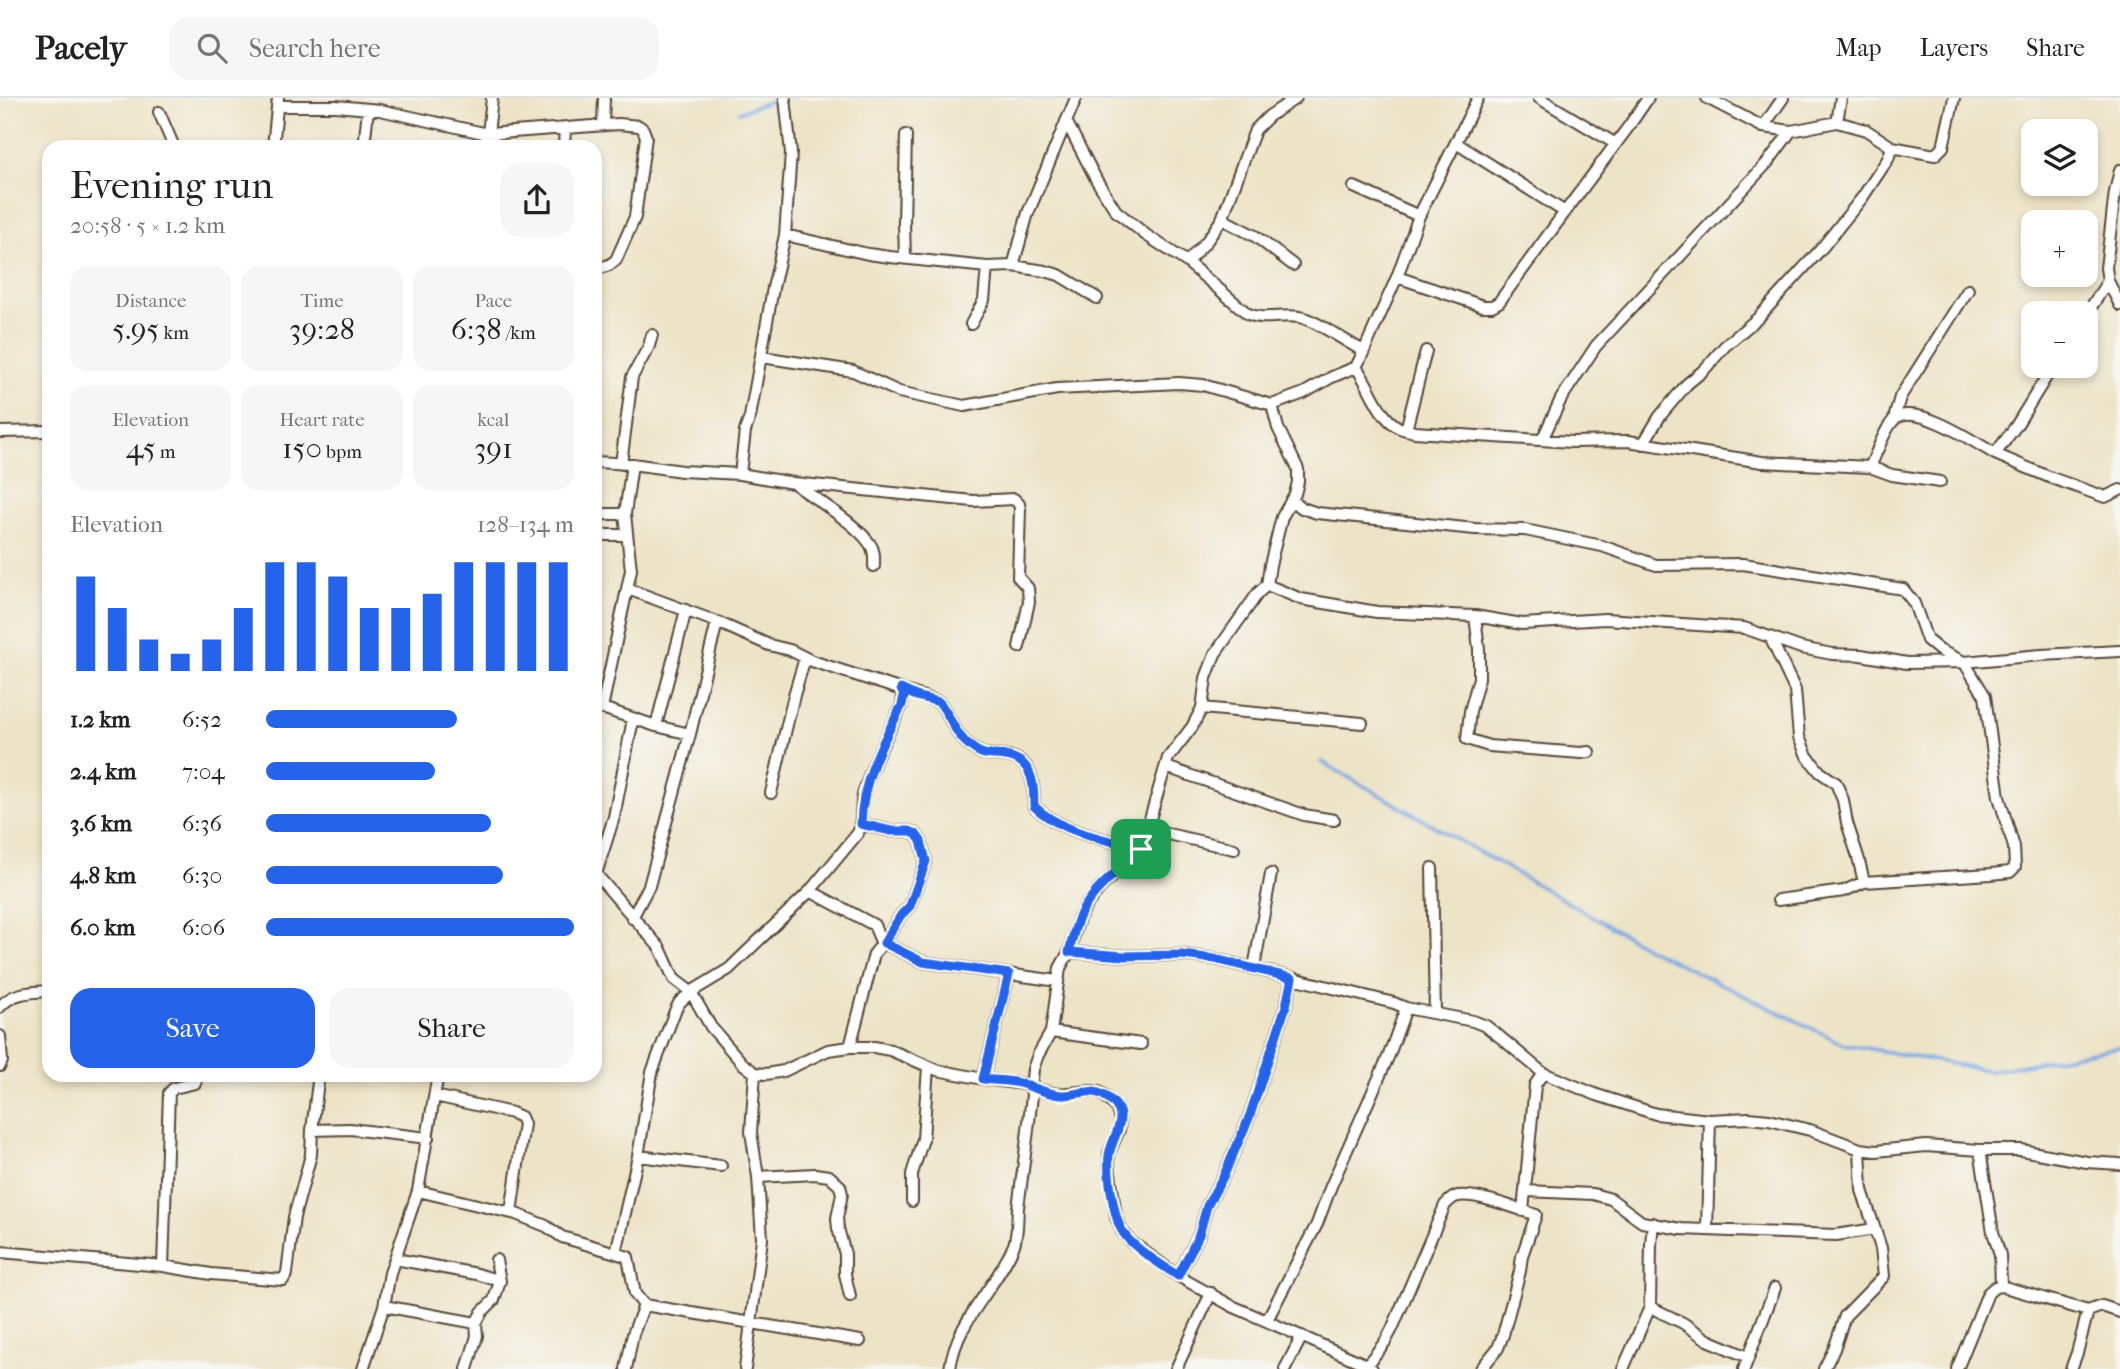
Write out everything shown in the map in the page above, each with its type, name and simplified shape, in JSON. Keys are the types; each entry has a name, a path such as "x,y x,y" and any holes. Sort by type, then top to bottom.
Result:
{"street":[{"path":"487,140 492,98"},
{"path":"603,125 604,98"},
{"path":"740,474 745,431 785,235 791,153 785,98"},
{"path":"1013,266 1028,213 1076,98"},
{"path":"1187,262 1206,242 1222,219 1255,130 1269,116 1296,98"},
{"path":"762,357 853,371 899,392 964,406 1057,389 1180,383 1203,385 1272,405 1304,393 1356,367 1397,277 1419,216 1478,98"},
{"path":"1539,98 1616,144"},
{"path":"1397,277 1483,306 1492,306 1499,302 1648,98"},
{"path":"1707,98 1763,127 1791,131 1838,122 1866,130 1892,147 1935,155 1943,147 1954,98"},
{"path":"1763,127 1783,98"},
{"path":"1838,122 1841,98"},
{"path":"274,140 277,102 380,110 488,134 619,124 639,126 646,137 635,217 616,260 602,267"},
{"path":"365,140 368,109"},
{"path":"159,112 171,140"},
{"path":"1066,121 1116,211 1187,262 1248,314 1310,320 1364,351"},
{"path":"564,140 565,127"},
{"path":"1542,440 1561,399 1596,346 1768,162 1791,131"},
{"path":"905,257 906,135"},
{"path":"1456,143 1565,212"},
{"path":"1643,444 1660,416 1687,384 1758,318 1821,249 1862,198 1888,159 1892,147"},
{"path":"2120,170 2106,268 2108,281 2120,304"},
{"path":"1354,187 1419,216"},
{"path":"1222,219 1255,236 1293,265"},
{"path":"785,235 868,254 987,267 1013,266 1059,275 1097,298"},
{"path":"971,324 984,300 987,267"},
{"path":"2095,301 2108,281"},
{"path":"1870,467 1894,419 1900,397 1968,290"},
{"path":"602,697 628,589 631,559 625,514 632,377 652,335"},
{"path":"1406,430 1426,351"},
{"path":"1356,367 1386,416 1398,428 1406,430 1572,442 1628,441 1762,462 1870,467 1892,475 1940,482"},
{"path":"1995,454 2046,378"},
{"path":"950,1369 956,1341 964,1325 1014,1245 1018,1229 1024,1149 1035,1062 1051,1032 1060,968 1069,952 1079,918 1100,888 1141,849 1166,767 1174,749 1192,727 1202,708 1206,678 1219,647 1258,593 1267,585 1282,517 1295,494 1298,482 1298,469 1278,428 1272,405"},
{"path":"1894,419 1902,415 1917,416 1942,423 1995,454 2105,497 2120,490"},
{"path":"0,432 42,431"},
{"path":"602,462 762,476 793,483 974,501 1017,501 1020,509 1018,577 1028,588 1028,602 1019,647"},
{"path":"793,483 868,541 874,552 874,566"},
{"path":"1291,500 1302,508 1317,513 1475,529 1524,530 1602,546 1656,565 1743,564 1903,589 1914,603 1927,640 1939,650 1964,662 1985,696 1999,797 2015,854 2015,867 2010,872 1991,874 1864,882 1844,891 1777,900"},
{"path":"602,514 625,514"},
{"path":"602,535 627,535"},
{"path":"1267,585 1301,599 1377,612 1475,616 1522,624 1605,619 1744,628 1801,648 1907,663 1964,662 2120,651"},
{"path":"628,589 717,622 769,645 790,650 812,661 939,702 956,732 968,745 983,755 1011,757 1031,772 1034,806 1042,814 1087,834 1141,849"},
{"path":"656,726 686,610"},
{"path":"1475,616 1479,678 1470,711 1467,739 1489,746 1589,752"},
{"path":"632,918 649,886 717,622"},
{"path":"1770,637 1795,690 1799,737 1807,756 1820,772 1836,783 1843,800 1864,882"},
{"path":"771,793 794,695 806,657"},
{"path":"616,1253 638,1156 652,1072 679,1003 691,992 729,969 810,891 858,833 862,799 870,771 902,705 904,696 901,689"},
{"path":"1202,708 1362,723"},
{"path":"602,710 690,734"},
{"path":"602,855 612,825 633,719"},
{"path":"1166,767 1304,815 1334,820"},
{"path":"850,1047 874,954 910,906 926,861 921,841 916,834 861,824"},
{"path":"1146,830 1234,849"},
{"path":"1432,869 1435,1013"},
{"path":"1254,968 1271,874"},
{"path":"602,880 660,948 674,979 691,992 712,1027 742,1063 755,1073 784,1071 828,1051 874,1046 928,1068 1024,1084 1058,1094 1090,1091 1107,1097 1117,1108 1120,1120 1109,1166 1116,1217 1131,1242 1178,1276 1232,1306 1370,1367 1392,1329 1445,1205 1451,1198 1460,1195 1496,1202 1536,1215 1522,1256 1503,1335 1498,1348 1481,1369"},
{"path":"810,891 874,925 883,944 923,962 1058,981"},
{"path":"1069,952 1125,956 1182,955 1215,959 1406,1008 1473,1021 1486,1026 1543,1073 1640,1110 1710,1120 1769,1119 1810,1130 1860,1149 1877,1151 1926,1146 2021,1150 2087,1162 2120,1164"},
{"path":"983,1079 1009,974"},
{"path":"1178,1276 1199,1235 1207,1206 1249,1118 1286,1006 1292,978"},
{"path":"0,1007 9,998 42,992"},
{"path":"1266,1320 1317,1224 1389,1055 1406,1008"},
{"path":"1051,1032 1141,1044"},
{"path":"0,1036 0,1066"},
{"path":"912,1201 912,1174 923,1139 928,1068"},
{"path":"745,1369 762,1239 758,1177 751,1132 755,1073"},
{"path":"1523,1210 1527,1191 1535,1085 1543,1073"},
{"path":"163,1266 169,1093 174,1088 196,1082"},
{"path":"0,1252 163,1266 211,1274 283,1280 287,1273 295,1217 311,1155 317,1082"},
{"path":"363,1369 418,1191 437,1082"},
{"path":"435,1096 521,1117 524,1125 511,1212"},
{"path":"1707,1230 1710,1120"},
{"path":"312,1130 350,1129 428,1138"},
{"path":"1824,1369 1845,1316 1884,1276 1881,1248 1862,1190 1860,1149"},
{"path":"1980,1150 1993,1232 2000,1255 2001,1286"},
{"path":"638,1156 721,1166"},
{"path":"758,1177 815,1174 829,1176 840,1186 842,1194 837,1218 850,1296"},
{"path":"418,1191 511,1212 546,1226 562,1237 628,1257 635,1294 644,1305 860,1341"},
{"path":"1527,1191 1593,1194 1611,1199 1643,1222 1681,1229 1836,1235 1875,1229"},
{"path":"1623,1369 1650,1307 1653,1223"},
{"path":"395,1259 500,1280"},
{"path":"467,1369 477,1336 476,1323 494,1300 500,1280 496,1260"},
{"path":"1957,1369 1988,1293 1995,1287 2001,1286 2088,1311 2102,1307 2120,1312"},
{"path":"1744,1369 1774,1288"},
{"path":"1176,1369 1211,1293"},
{"path":"626,1369 633,1334 644,1305"},
{"path":"384,1306 476,1323"},
{"path":"1650,1307 1683,1323 1708,1340 1748,1357"},
{"path":"2071,1369 2088,1311"},
{"path":"1285,1369 1302,1336"}],"waterway":[{"path":"739,112 780,98"},
{"path":"1322,762 1651,950 1844,1044 1991,1071 2120,1047"}],"route":[{"path":"901,689 939,702 956,732 968,745 983,755 1011,757 1022,763 1031,772 1034,806 1052,821 1141,849 1087,904 1079,918 1069,952 1125,956 1182,955 1215,959 1292,978 1286,1006 1249,1118 1207,1206 1199,1235 1178,1276 1131,1242 1116,1217 1109,1166 1120,1120 1117,1108 1107,1097 1090,1091 1058,1094 1024,1084 983,1079 1009,974 935,965 884,943 901,915 910,906 926,861 921,841 916,834 861,824 862,799 870,771 902,705 904,696 901,689"}]}
